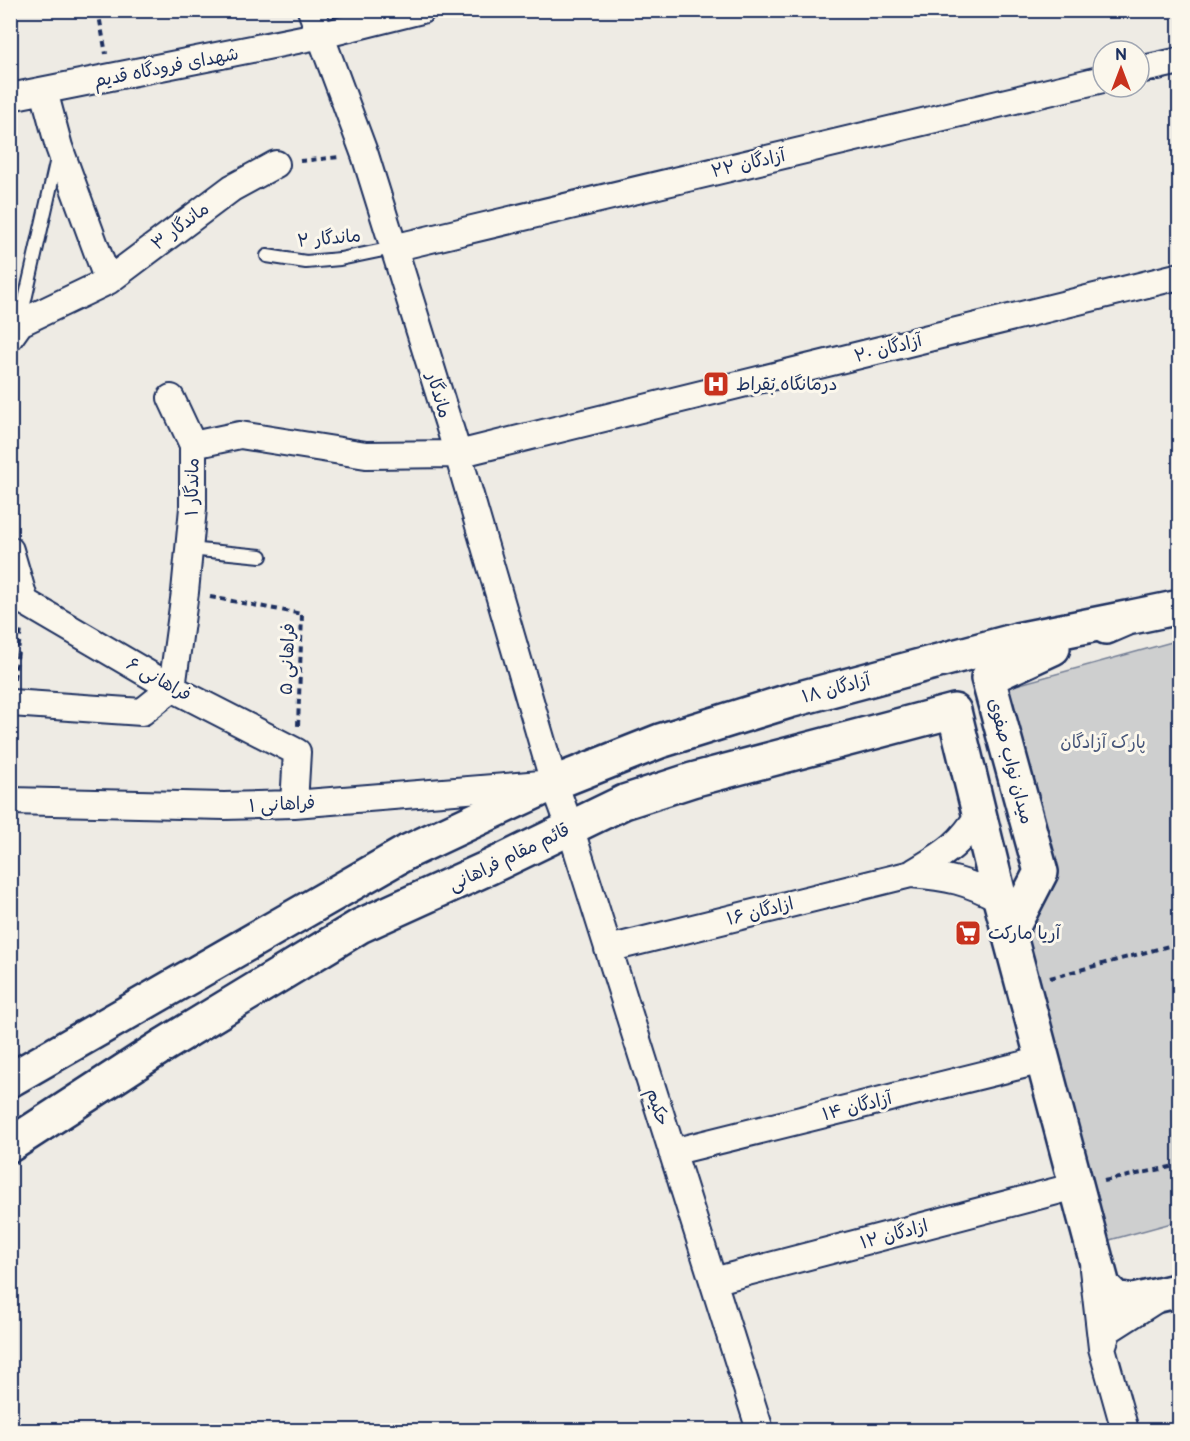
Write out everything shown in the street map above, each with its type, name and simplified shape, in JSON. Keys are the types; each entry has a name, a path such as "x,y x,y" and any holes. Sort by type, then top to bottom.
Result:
{"street":[{"name":"ماندگار","path":"311,10 365,155 458,454 554,783"},
{"name":"شهدای فرودگاه قدیم","path":"10,97 322,35 422,10"},
{"path":"1151,67 1179,61"},
{"name":"آزادگان ۲۲","path":"393,248 1091,82"},
{"path":"44,91 59,147 108,281"},
{"name":"ماندگار ۳","path":"15,330 108,281 232,188 276,164"},
{"name":"آزادگان ۲۰","path":"458,454 1179,276"},
{"path":"171,398 193,445"},
{"name":"ماندگار ۱","path":"172,688 194,507 193,445 240,435 366,455 458,454"},
{"path":"10,550 25,602"},
{"name":"فراهانی ۶","path":"25,602 172,688 297,752"},
{"name":"میدان نواب صفوی","path":"1009,933 1041,872 988,678 1034,656 1127,618 1179,607"},
{"name":"آزادگان ۱۸","path":"554,783 660,741 789,701 1017,640 1127,618"},
{"path":"10,703 142,712 172,688"},
{"name":"قائم مقام فراهانی","path":"10,1145 164,1045 360,926 490,867 624,802 692,780 954,711 979,814"},
{"path":"294,804 297,752"},
{"path":"10,1080 407,852 554,783"},
{"name":"فراهانی ۱","path":"10,801 224,806 294,804 554,783"},
{"name":"حکیم","path":"554,783 570,827 760,1431"},
{"path":"979,814 1103,1286 1115,1298 1133,1301 1171,1293"},
{"name":"ازادگان ۱۶","path":"608,949 912,873 951,849 967,834 979,814"},
{"name":"ازادگان ۱۶","path":"912,873 942,876 976,885 1000,899"},
{"name":"آزادگان ۱۴","path":"672,1152 1043,1060"},
{"name":"ازادگان ۱۲","path":"713,1281 1076,1186"},
{"path":"1089,1237 1102,1348 1125,1431"},
{"path":"1102,1348 1108,1330 1171,1293"}],"lane":[{"path":"15,330 59,147"},
{"name":"ماندگار ۲","path":"267,256 306,262 340,259 393,248"},
{"path":"189,549 261,556"}],"path":[{"path":"98,10 110,78"},
{"path":"276,164 365,155"},
{"name":"فراهانی ۵","path":"185,592 302,614 297,752"},
{"path":"10,703 25,602"},
{"path":"1023,985 1179,943"},
{"path":"1076,1186 1179,1165"}],"green space":[{"name":"پارک آزادگان","path":"1179,640 1179,1221 1106,1241 1026,938 1059,874 1009,687"}],"place":[{"name":"درمانگاه بُقراط","path":"716,384"},
{"name":"آریا مارکت","path":"968,933"}]}
